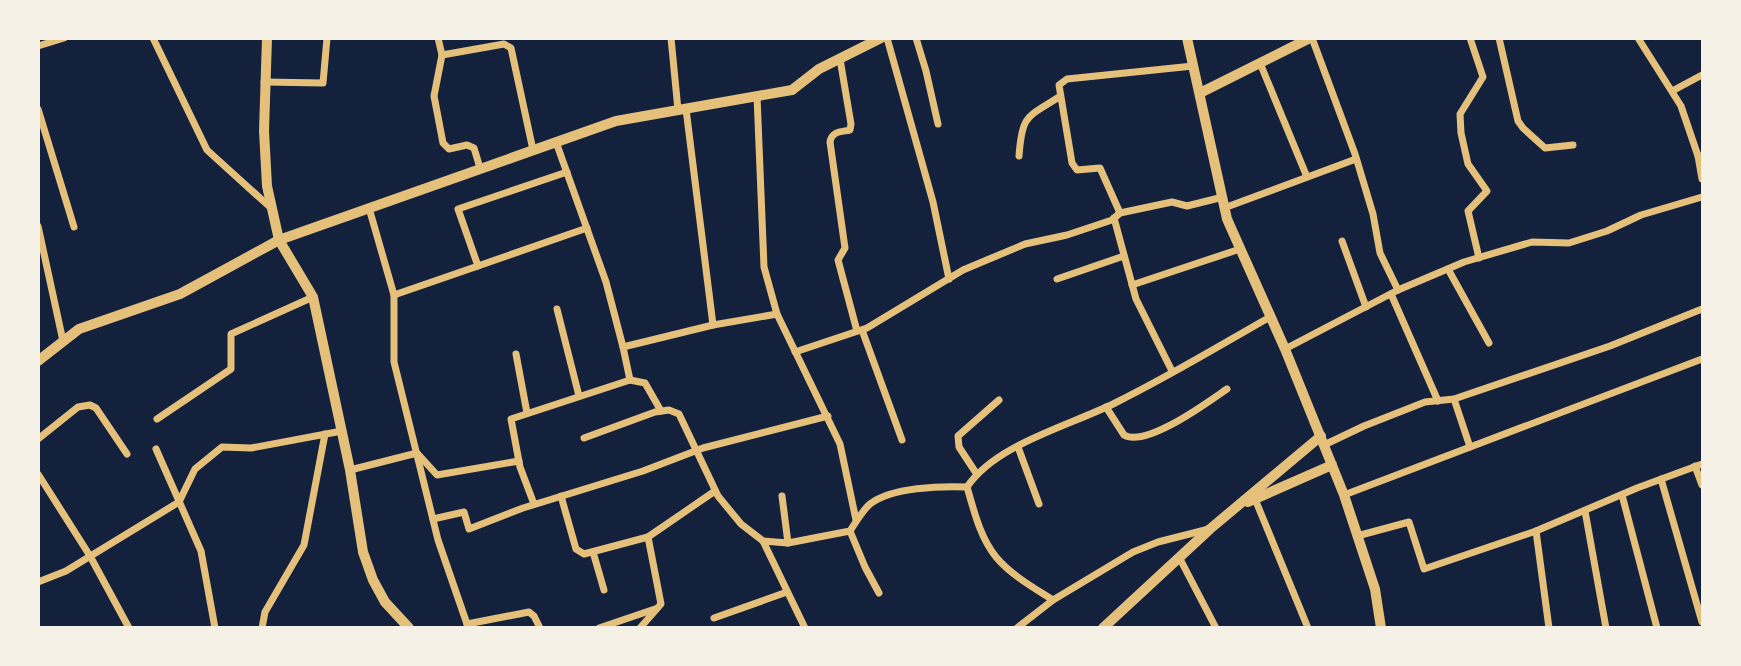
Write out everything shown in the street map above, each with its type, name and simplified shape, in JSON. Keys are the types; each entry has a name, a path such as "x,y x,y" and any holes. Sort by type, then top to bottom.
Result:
{"main road":[{"path":"1187,38 1227,219 1285,349 1332,465 1375,589 1381,628"}],"street":[{"path":"38,46 64,38"},
{"path":"153,38 207,150 272,208"},
{"path":"267,38 264,82 267,186 279,240 313,297 350,470 363,552 373,580 385,602 409,628"},
{"path":"264,82 323,83 327,38"},
{"path":"438,38 442,55 434,96 443,143 449,149 467,145 474,148 481,169"},
{"path":"671,38 713,325"},
{"path":"916,38 938,124"},
{"path":"1470,38 1483,77 1460,114 1460,124 1468,164 1487,191 1468,211 1479,258"},
{"path":"1499,38 1520,124 1541,147 1548,149 1573,145"},
{"path":"1638,38 1674,90 1700,156 1703,179"},
{"path":"38,361 79,329 180,294 279,240 616,121 792,90 819,69 878,39 933,202 949,279"},
{"path":"1200,93 1305,40 1356,159 1373,214 1380,253 1438,401"},
{"path":"442,55 504,44 512,48 533,150"},
{"path":"840,59 851,124 850,130 835,133 830,142 845,248 838,260 859,331 902,440"},
{"path":"1260,63 1307,177"},
{"path":"1172,371 1132,285 1117,215 1100,168 1077,170 1072,163 1059,85 1067,79 1194,66"},
{"path":"1674,90 1703,75"},
{"path":"757,96 764,267 777,314 840,444 856,520"},
{"path":"1019,156 1021,129 1025,120 1059,97"},
{"path":"38,109 74,227"},
{"path":"556,142 606,282 630,380"},
{"path":"795,352 859,331 963,270 1025,244 1067,235 1117,215 1172,202 1187,206 1224,203 1356,159"},
{"path":"478,266 458,209 567,172"},
{"path":"1285,349 1395,292 1448,269 1532,242 1569,243 1607,231 1641,215 1703,197"},
{"path":"369,208 394,295 394,362 433,519 468,626 529,612 540,628"},
{"path":"38,226 63,341"},
{"path":"394,295 587,228"},
{"path":"1342,241 1366,307"},
{"path":"1132,285 1240,249"},
{"path":"1057,279 1124,257"},
{"path":"1448,269 1489,343"},
{"path":"157,419 231,369 231,334 313,297"},
{"path":"557,309 579,396"},
{"path":"1102,628 1210,529 1322,440 1425,402 1454,399 1610,346 1703,309"},
{"path":"623,347 713,325 777,314"},
{"path":"1053,600 1026,583 997,558 979,527 967,487 976,473 1018,447 1106,407 1270,317"},
{"path":"516,354 527,413"},
{"path":"1343,495 1703,359"},
{"path":"534,504 519,461 511,419 630,380 645,383 661,411"},
{"path":"1106,407 1124,435 1134,438 1175,423 1227,389"},
{"path":"1454,399 1470,447"},
{"path":"976,473 959,447 958,436 999,400"},
{"path":"38,439 78,407 90,405 96,408 127,454"},
{"path":"584,438 661,411 669,410 679,414 715,491 741,524 762,541 805,628"},
{"path":"433,519 464,512 469,529 534,504 643,471 697,451 828,416"},
{"path":"38,582 66,571 180,502 195,469 222,447 251,448 342,431"},
{"path":"262,628 265,611 304,545 325,434"},
{"path":"1018,447 1039,504"},
{"path":"156,449 201,551 215,628"},
{"path":"417,453 437,475 519,461"},
{"path":"350,470 417,453"},
{"path":"1238,507 1332,465"},
{"path":"1357,536 1409,522 1424,569 1536,531 1699,465 1703,485"},
{"path":"38,474 90,556 129,628"},
{"path":"1661,480 1703,622"},
{"path":"850,531 871,504 888,495 940,486 967,487"},
{"path":"561,496 576,549 584,555 648,537 715,491"},
{"path":"1622,495 1657,628"},
{"path":"782,496 788,542"},
{"path":"1255,499 1308,628"},
{"path":"1585,511 1606,628"},
{"path":"1017,628 1053,600 1133,552 1158,542 1210,529"},
{"path":"762,541 788,542 850,531"},
{"path":"850,531 879,593"},
{"path":"1536,531 1549,628"},
{"path":"645,626 662,600 648,537"},
{"path":"593,552 604,590"},
{"path":"1179,557 1216,628"},
{"path":"714,618 787,592"},
{"path":"599,628 659,607"}]}
